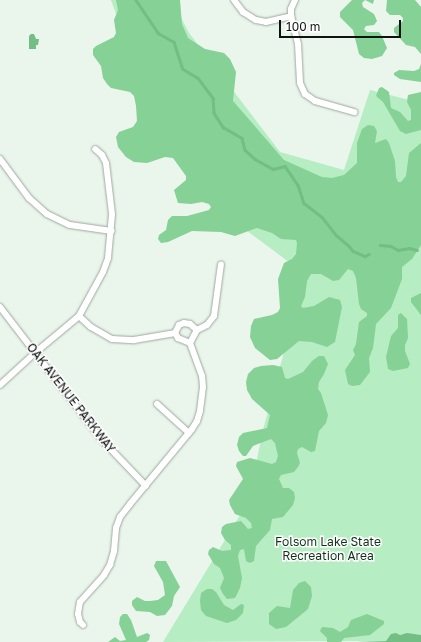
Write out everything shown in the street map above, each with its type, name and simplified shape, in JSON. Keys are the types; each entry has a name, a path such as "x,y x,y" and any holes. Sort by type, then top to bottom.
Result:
{"street":[{"path":"234,0 243,12 256,20 266,22 291,16"},
{"path":"295,0 291,9 291,16 298,44 300,83 305,94 315,101 354,112"},
{"path":"0,385 79,316 108,258 112,231 111,198 106,164 102,155 95,149"},
{"path":"0,159 29,198 47,214 70,225 112,231"},
{"path":"190,343 197,330 207,325 214,316 221,264"},
{"name":"OAK AVENUE PARKWAY","path":"0,307 104,441 146,486"},
{"path":"79,316 91,327 112,339 134,340 175,333"},
{"path":"175,333 179,326 184,323 190,324 197,330"},
{"path":"83,625 80,622 78,614 80,602 104,575 110,565 114,551 116,528 120,517 189,433 197,421 200,411 203,386 202,376 190,343 178,338 175,333"},
{"path":"156,404 189,433"}],"green space":[{"name":"Folsom Lake State Recreation Area","path":"111,0 172,0 189,33 280,152 344,170 370,90 421,103 421,635 403,634 390,638 386,641 163,642 248,502 263,430 305,274 223,213 129,49"}],"shaded area":[{"path":"116,0 180,0 182,24 188,38 205,49 224,53 230,59 236,72 233,101 284,160 322,177 332,178 344,175 357,163 357,143 362,129 368,125 374,126 377,131 375,143 386,139 389,143 395,161 396,177 398,182 401,182 406,176 409,153 421,143 421,245 412,259 402,267 402,279 391,308 376,324 373,348 369,358 370,372 360,385 352,386 348,384 345,370 355,355 353,350 356,344 359,322 367,316 367,313 361,309 359,304 356,278 353,271 348,269 339,280 333,281 321,274 311,274 307,281 305,297 301,306 303,308 314,306 329,297 340,300 342,307 335,342 327,347 312,342 299,341 277,359 270,360 255,348 250,337 251,326 254,319 278,312 280,308 278,279 284,263 292,259 296,254 296,240 281,239 272,233 257,228 235,236 221,232 192,231 168,242 161,243 158,239 159,235 166,230 168,220 172,216 187,216 209,210 211,207 209,204 202,202 191,204 178,203 174,190 186,180 186,176 173,158 165,157 147,163 134,162 126,157 118,147 116,137 119,132 133,127 137,121 134,96 130,92 111,88 107,84 103,78 101,66 93,55 93,49 96,46 114,37 116,33 114,20 118,10"},
{"path":"352,0 365,0 362,3 363,7 374,14 377,21 374,25 366,26 364,29 367,32 379,32 382,36 387,48 382,56 372,59 364,58 359,54 353,30 340,17 340,12"},
{"path":"365,0 374,0 373,4"},
{"path":"387,0 415,0 421,7 421,54 415,47 406,45 394,32 394,28 403,21 403,18 400,15 390,15 386,11"},
{"path":"34,34 36,39 39,39 36,49 29,49 29,36"},
{"path":"421,64 421,82 400,79 394,75 394,73 399,70 414,71 419,69"},
{"path":"382,87 389,92 391,108 400,112 408,121 411,120 411,110 407,102 408,95 421,92 421,130 406,134 400,131 383,102 376,96 379,88"},
{"path":"421,293 421,315 411,302 411,298"},
{"path":"401,313 407,319 408,338 405,345 405,351 410,364 408,368 393,371 388,369 386,357 391,336 398,328 398,315"},
{"path":"319,356 324,356 328,364 319,382 318,389 321,393 328,415 326,423 319,431 315,451 311,452 302,447 298,449 297,453 300,463 298,467 294,472 281,475 279,479 283,488 289,488 294,492 295,498 293,505 283,517 272,519 270,530 256,546 254,561 250,563 246,561 244,549 240,550 238,556 242,578 240,588 235,598 227,599 220,588 224,578 220,568 214,564 208,554 209,550 213,547 222,551 231,550 231,545 225,540 221,533 222,527 226,524 241,521 248,529 252,528 251,523 246,518 235,514 230,505 229,500 243,479 236,466 237,462 250,458 272,464 276,462 278,456 275,443 271,439 253,446 246,456 243,456 239,451 237,445 239,437 243,433 267,428 270,415 252,399 247,390 246,382 248,374 254,368 273,365 282,367 285,378 288,379 303,372 312,361"},
{"path":"156,561 166,561 180,587 174,596 172,606 165,615 157,616 150,612 136,611 132,605 132,601 137,597 145,601 150,601 158,600 165,595 163,582 154,566"},
{"path":"305,581 311,587 312,596 308,609 286,627 276,629 269,624 269,613 277,606 290,608 293,590 299,583"},
{"path":"207,589 212,589 216,592 224,605 233,610 241,604 244,605 243,613 236,620 227,623 206,616 201,610 200,601 201,593"},
{"path":"123,614 127,614 131,620 137,637 147,633 150,635 149,640 146,642 108,642 115,637 120,641 126,640 119,624 120,617"},
{"path":"367,614 384,621 384,624 370,635 344,638 341,642 327,642 327,638 320,631 322,627 333,628 340,632 348,627 351,620"},
{"path":"396,633 400,635 407,633 421,635 421,642 356,642 386,641 391,634"}],"waterway":[{"path":"136,0 158,33 174,42 183,69 198,78 213,98 214,113 223,127 242,138 245,150 255,159 273,169 285,166 298,185 304,203 322,217 336,235 353,251 365,256 369,254"},
{"path":"380,245 391,246 398,250 409,248 417,250"}]}
